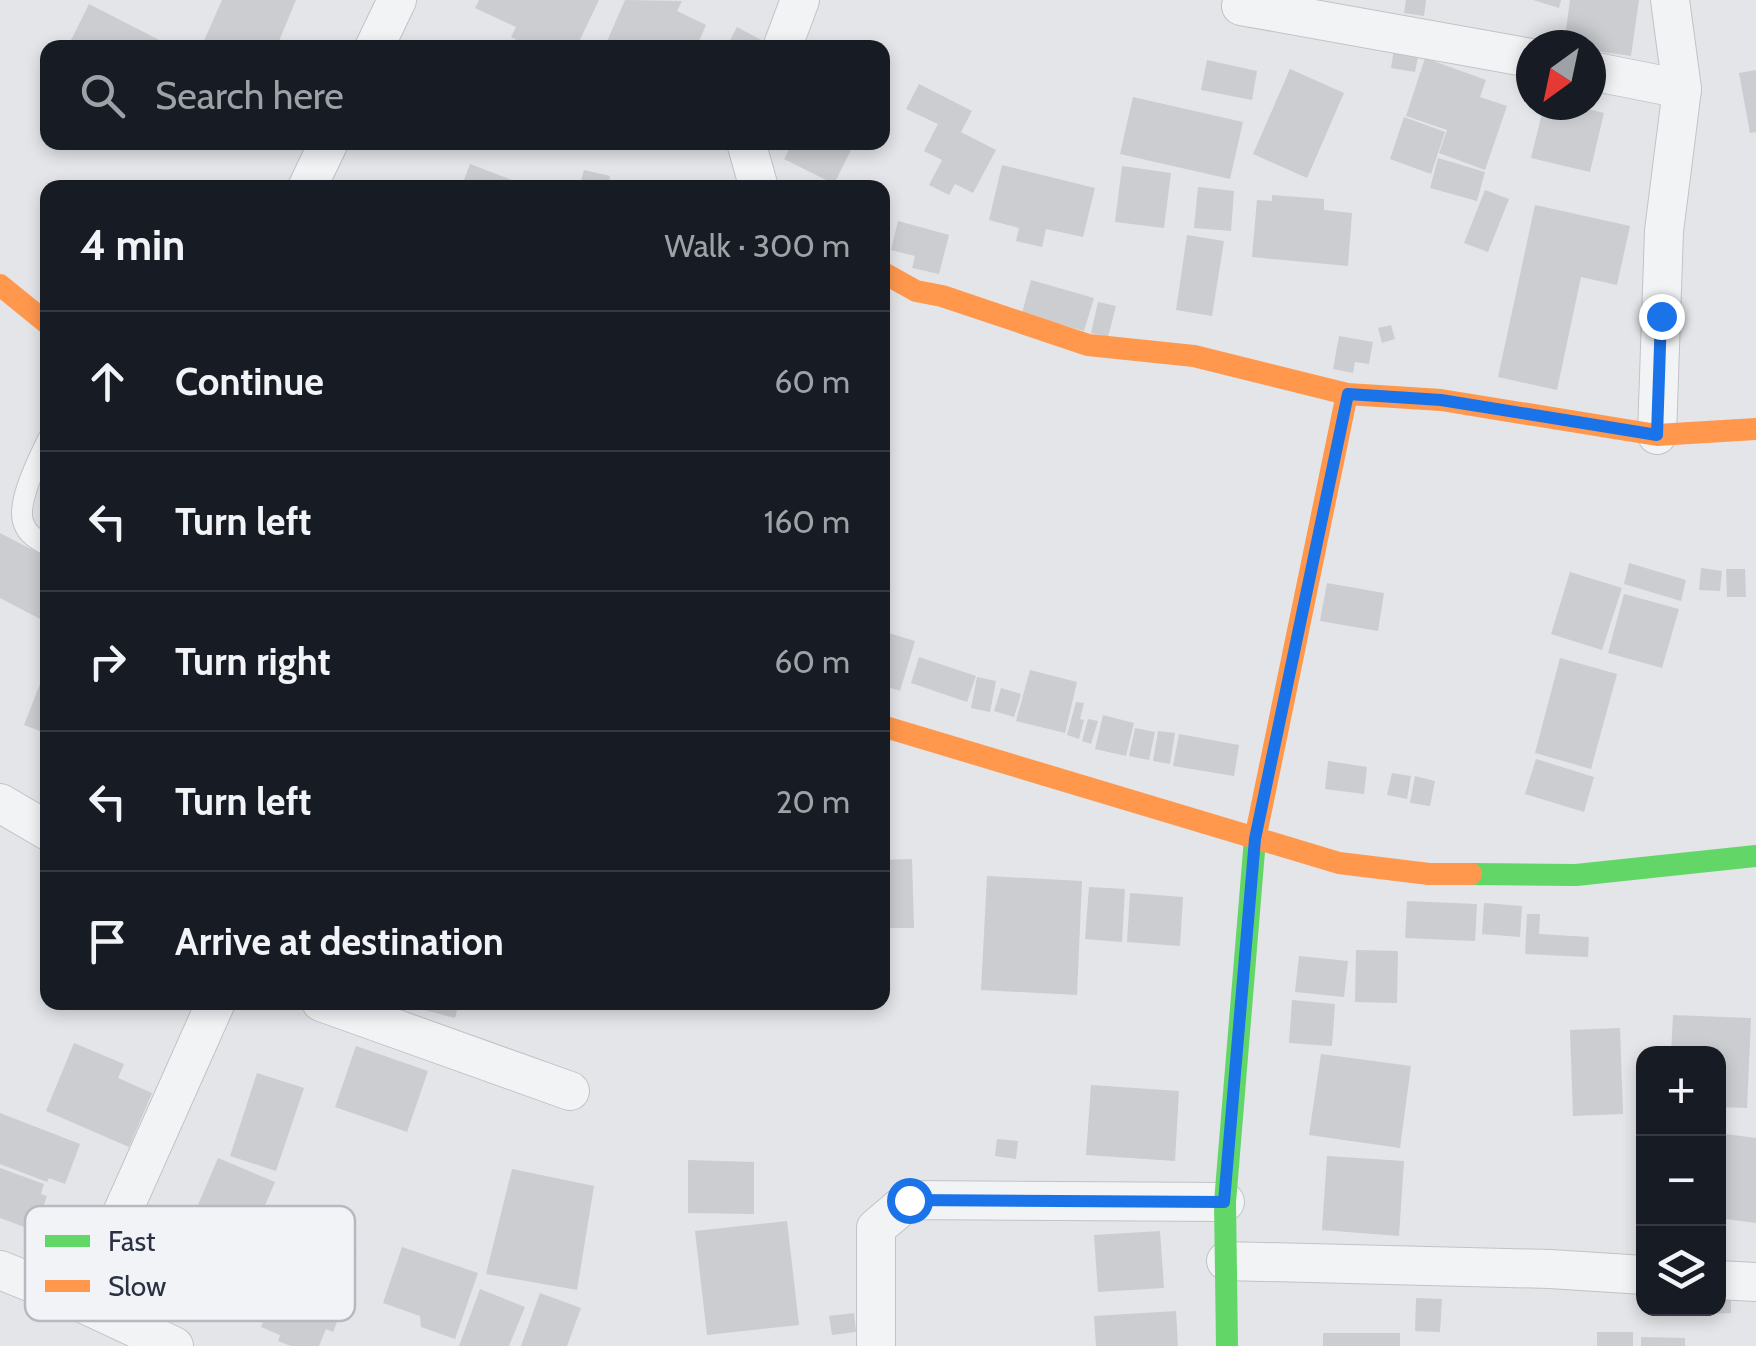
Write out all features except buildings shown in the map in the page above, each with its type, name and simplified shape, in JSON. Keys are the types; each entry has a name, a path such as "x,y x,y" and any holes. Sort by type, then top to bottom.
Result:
{"street":[{"path":"378,40 397,0"},
{"path":"785,40 800,0"},
{"path":"1657,435 1664,231 1682,89 1670,0"},
{"path":"1241,6 1516,55"},
{"path":"1606,73 1682,89"},
{"path":"311,180 324,150"},
{"path":"748,150 757,180"},
{"path":"890,276 916,291 942,296 1088,346 1194,356 1348,394 1441,400 1657,435 1756,428"},
{"path":"0,286 40,318"},
{"path":"1227,1346 1224,1202 1255,839 1348,394"},
{"path":"890,728 1340,862 1429,874 1576,876 1756,856"},
{"path":"0,803 40,827"},
{"path":"125,1206 212,1010"},
{"path":"343,1010 570,1091"},
{"path":"876,1346 876,1228 909,1200 1224,1202"},
{"path":"1226,1262 1636,1274"},
{"path":"0,1270 25,1280"},
{"path":"1726,1280 1756,1282"},
{"path":"119,1321 174,1346"}],"lane":[{"path":"40,458 22,518 31,535 40,541"}],"traffic: fast":[{"path":"1227,1346 1225,1202 1255,839"},
{"path":"1471,874 1576,875 1756,856"}],"traffic: slow":[{"path":"890,276 916,291 942,296 1088,345 1194,356 1347,394 1441,400 1657,435 1756,429"},
{"path":"0,285 40,318"},
{"path":"1255,839 1347,394"},
{"path":"890,728 1339,863 1429,874 1471,874"}],"route":[{"path":"909,1200 1224,1202 1255,839 1348,394 1441,400 1657,435 1661,316"}]}
